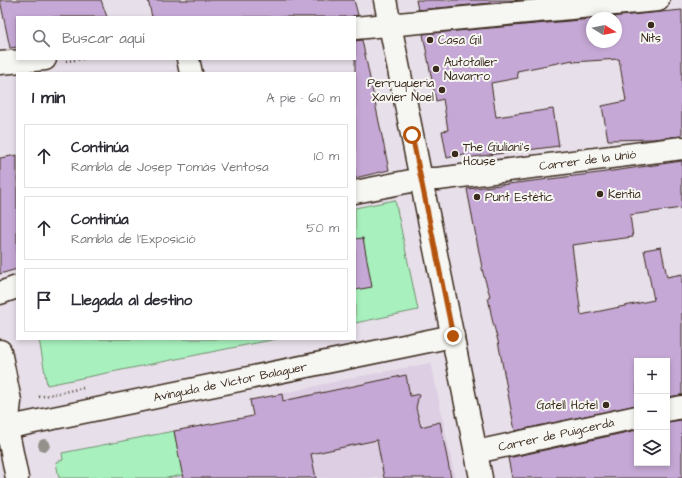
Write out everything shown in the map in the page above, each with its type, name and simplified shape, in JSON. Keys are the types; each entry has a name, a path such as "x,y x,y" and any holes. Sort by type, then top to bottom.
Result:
{"street":[{"path":"385,0 481,478"},
{"path":"356,28 658,0"},
{"path":"0,63 34,60"},
{"path":"188,60 190,72"},
{"name":"Carrer de la Unió","path":"356,192 421,179 438,179 682,148"},
{"path":"0,293 16,287"},
{"name":"Avinguda de Víctor Balaguer","path":"3,429 453,336"},
{"path":"0,351 10,401 3,429 17,478"},
{"path":"670,409 682,407"},
{"name":"Carrer de Puigcerdà","path":"476,452 634,418"}],"shaded area":[{"path":"431,363 455,478 167,478 183,475 174,431 253,416 268,397 351,378"}],"green space":[{"path":"395,200 418,310 356,323 356,208"},
{"path":"39,340 271,340 47,385"},
{"path":"174,431 183,475 167,478 59,478 56,462 63,460 62,453"}],"building":[{"path":"0,0 101,0 107,16 16,16 16,47 10,48"},
{"path":"148,0 354,0 358,15 354,16 152,16"},
{"path":"416,0 522,0 418,10"},
{"path":"682,10 682,136 653,139 608,140 602,106 626,101 619,59 573,62 573,60 517,71 518,78 491,83 496,117 553,109 559,146 465,158 464,154 447,158 442,131 448,130 443,99 436,101 423,34 586,20 586,48 622,48 622,16"},
{"path":"362,40 389,170 356,178 355,60 356,41"},
{"path":"16,155 16,269 0,274 0,158"},
{"path":"682,161 682,208 630,215 633,237 572,245 581,315 654,300 644,250 661,247 667,277 682,274 682,395 670,397 670,358 634,358 634,406 515,431 498,341 492,319 488,297 490,296 483,273 467,189"},
{"path":"363,238 372,287 356,290 356,239"},
{"path":"406,375 410,396 419,394 416,408 421,427 440,422 451,478 384,478 377,440 311,454 316,478 183,478 174,431 253,416 250,400 282,394 283,401"},
{"path":"682,420 682,478 512,478 508,458 634,431 634,466 670,466 670,422"}],"place":[{"name":"Nits","path":"651,25"},
{"name":"Casa Gil","path":"430,40"},
{"name":"Autotaller Navarro","path":"436,69"},
{"name":"Perruqueria Xavier Noel","path":"442,90"},
{"name":"The Giuliani's House","path":"455,154"},
{"name":"Kentia","path":"600,194"},
{"name":"Punt Estètic","path":"477,197"},
{"name":"Gatell Hotel","path":"606,405"}],"route":[{"path":"412,135 453,336"}]}
